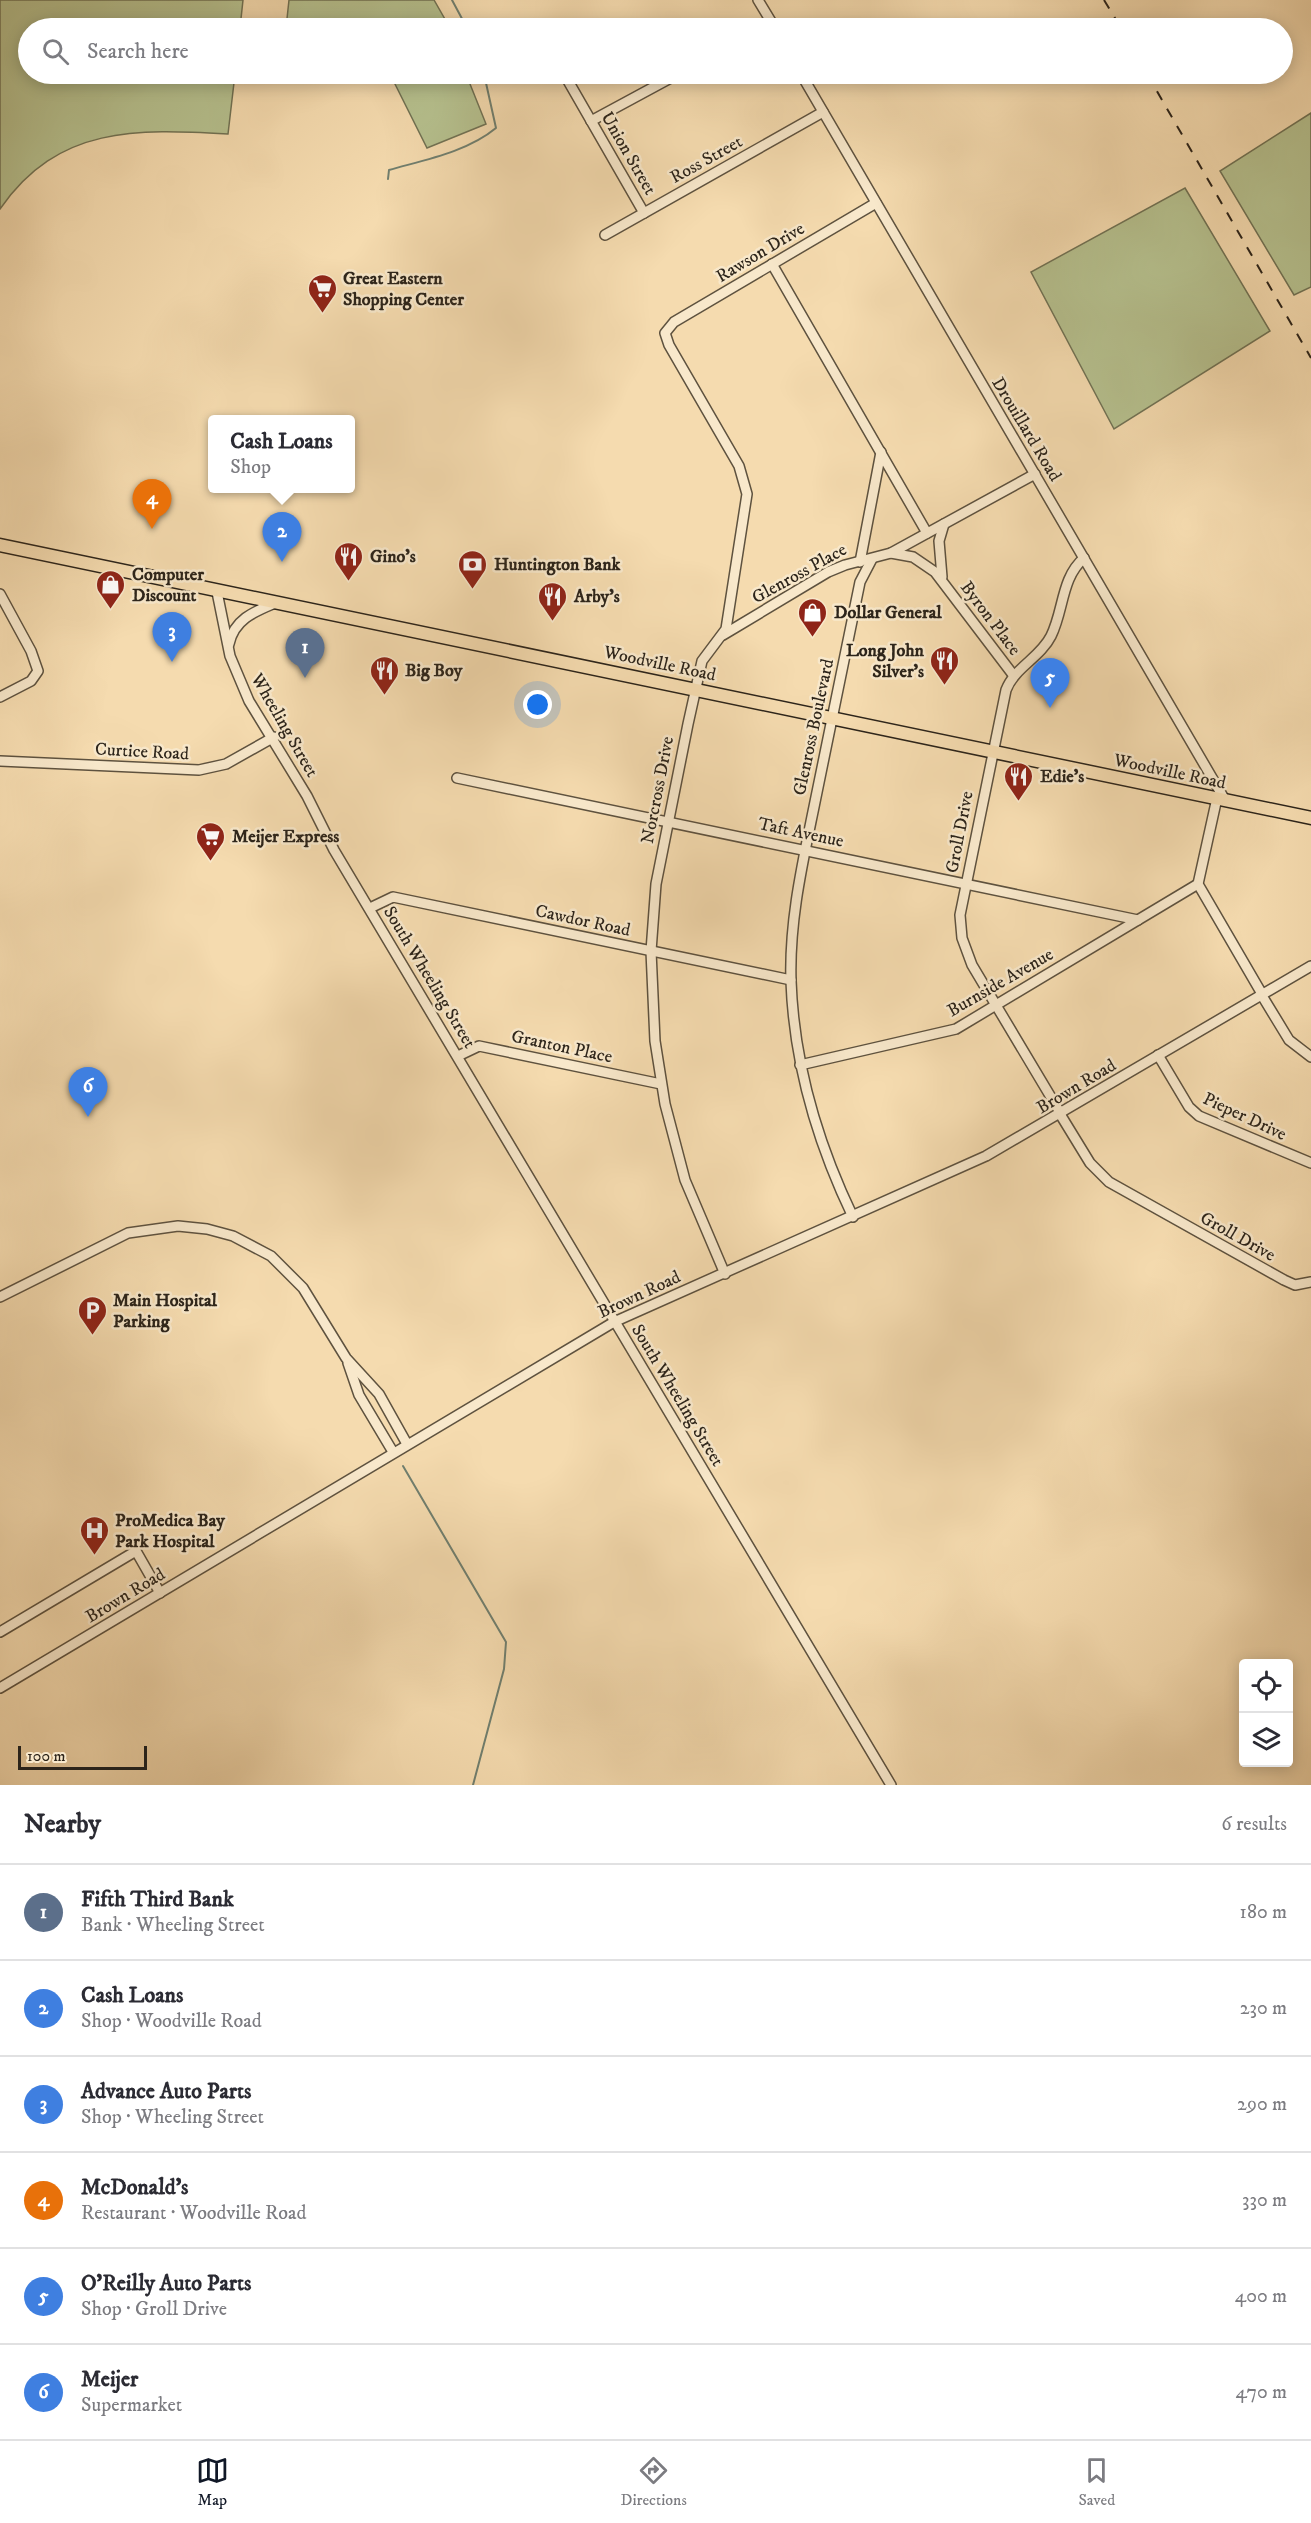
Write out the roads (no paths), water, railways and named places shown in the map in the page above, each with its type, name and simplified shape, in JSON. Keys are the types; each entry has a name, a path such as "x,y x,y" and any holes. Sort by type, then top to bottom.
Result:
{"main road":[{"name":"Woodville Road","path":"0,545 1311,818"}],"street":[{"path":"758,0 769,18"},
{"name":"Union Street","path":"570,84 644,213"},
{"path":"591,121 659,84"},
{"name":"Drouillard Road","path":"807,84 1084,558 1221,799"},
{"name":"Ross Street","path":"605,235 823,112"},
{"name":"Rawson Drive","path":"665,333 674,322 876,203"},
{"path":"772,264 927,533"},
{"name":"Norcross Drive","path":"665,333 669,345 745,479 747,495 729,616 723,635 704,655 695,690 656,884 651,951 653,1013 661,1084 685,1180 725,1274"},
{"name":"Glenross Place","path":"723,635 828,572 860,562 881,452"},
{"path":"860,562 891,553 1035,474"},
{"name":"Byron Place","path":"942,579 939,541 944,524"},
{"name":"Byron Place","path":"891,553 923,562 942,579 1014,676"},
{"name":"Groll Drive","path":"1084,558 1070,575 1054,628 1045,646 1014,676 1006,690 960,911 962,938 972,965 1090,1163 1109,1182 1284,1280 1300,1285 1311,1282"},
{"name":"Glenross Boulevard","path":"853,1217 821,1142 800,1065 791,980 794,916 805,850 860,582 872,559"},
{"name":"Wheeling Street","path":"217,592 228,650 249,701 274,737 345,867"},
{"path":"0,594 31,651 38,673 31,681 0,697"},
{"path":"228,650 232,633 242,620 275,603"},
{"name":"Curtice Road","path":"0,761 194,771 226,764 274,737"},
{"name":"Taft Avenue","path":"457,778 1138,920"},
{"path":"1221,799 1198,884 1289,1040 1311,1057"},
{"name":"South Wheeling Street","path":"345,867 891,1785"},
{"name":"Burnside Avenue","path":"800,1065 951,1031 1198,884"},
{"name":"Cawdor Road","path":"370,908 393,897 791,980"},
{"name":"Brown Road","path":"0,1688 614,1322 962,1168 1061,1114 1311,966"},
{"name":"Granton Place","path":"458,1056 479,1046 661,1084"},
{"name":"Pieper Drive","path":"1158,1055 1189,1107 1199,1116 1311,1163"},
{"path":"0,1297 128,1233 168,1226 207,1229 242,1240 281,1265 308,1295 346,1358 378,1394 407,1444"},
{"path":"346,1358 358,1395 393,1452"},
{"path":"0,1632 136,1551 160,1593"}],"waterway":[{"path":"452,0 462,18"},
{"path":"388,179 389,170 459,149 496,128 486,84"},
{"path":"403,1466 506,1642 504,1669 473,1785"}],"railway":[{"path":"1104,0 1115,18"},
{"path":"1153,84 1311,358"}],"place":[{"name":"Great Eastern Shopping Center","path":"322,314"},
{"name":"McDonald's","path":"152,529"},
{"name":"Cash Loans","path":"282,562"},
{"name":"Gino's","path":"349,582"},
{"name":"Huntington Bank","path":"473,590"},
{"name":"Computer Discount","path":"111,610"},
{"name":"Arby's","path":"553,622"},
{"name":"Dollar General","path":"813,638"},
{"name":"Advance Auto Parts","path":"172,662"},
{"name":"Fifth Third Bank","path":"305,678"},
{"name":"Long John Silver's","path":"945,686"},
{"name":"Big Boy","path":"384,696"},
{"name":"O'Reilly Auto Parts","path":"1050,708"},
{"name":"Edie's","path":"1019,802"},
{"name":"Meijer Express","path":"211,862"},
{"name":"Meijer","path":"88,1117"},
{"name":"Main Hospital Parking","path":"92,1336"},
{"name":"ProMedica Bay Park Hospital","path":"94,1556"}]}
